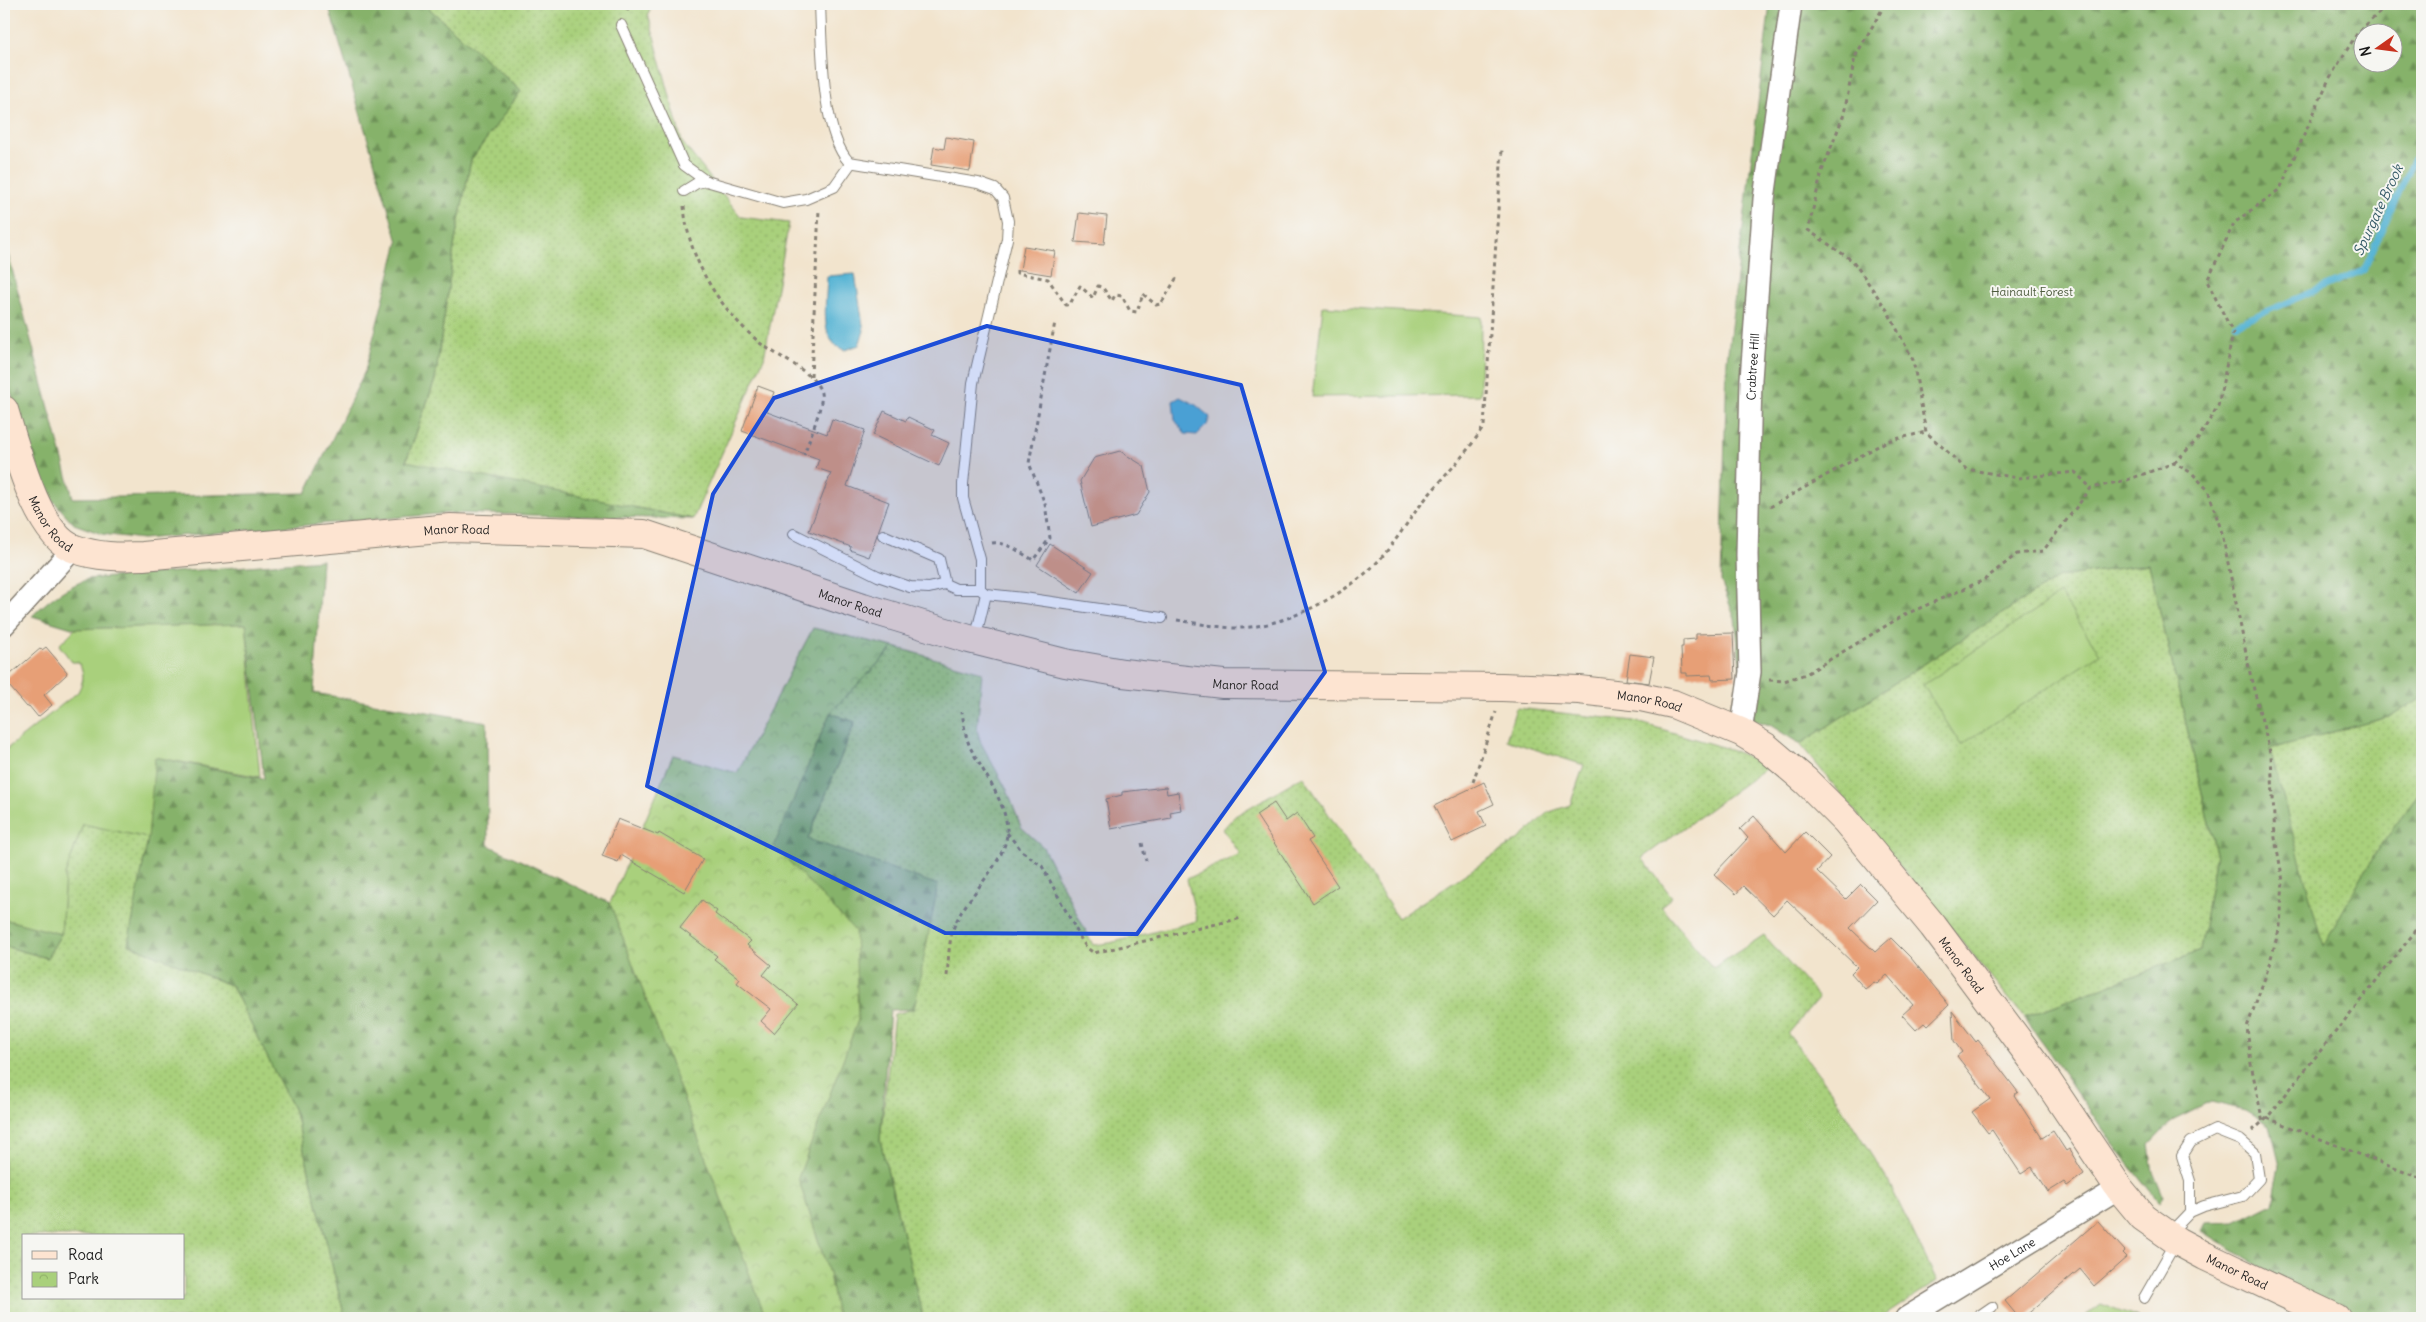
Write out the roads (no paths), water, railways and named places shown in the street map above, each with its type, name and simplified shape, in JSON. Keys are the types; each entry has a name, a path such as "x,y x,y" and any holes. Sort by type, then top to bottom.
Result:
{"street":[{"name":"Crabtree Hill","path":"1742,732 1750,672 1748,521 1752,379 1764,200 1791,4"},
{"name":"Manor Road","path":"4,410 40,511 53,530 73,549 118,557 451,528 644,534 863,607 975,641 1065,663 1123,673 1223,684 1502,687 1579,690 1641,697 1674,704 1742,732 1766,747 1806,781 1846,821 1933,926 2038,1067 2119,1188 2143,1217 2172,1238 2336,1318"},
{"path":"4,625 73,549"},
{"name":"Hoe Lane","path":"1906,1318 1929,1312 2119,1188"}],"lane":[{"path":"820,4 823,62 830,122 837,146 842,155 851,163 956,179 995,188 1003,198 1007,209 1007,239 974,383 963,484 963,498 980,559 983,592 975,641"},
{"path":"622,25 684,165 706,181 783,203 806,199 834,187 851,163"},
{"path":"684,191 697,183 706,181"},
{"path":"794,534 878,576 910,587 929,588 945,584 956,589 1162,618"},
{"path":"883,535 939,559 945,584"},
{"path":"2144,1298 2172,1238 2190,1212 2204,1206 2243,1196 2259,1178 2255,1153 2240,1140 2215,1130 2191,1142 2182,1156 2190,1180 2190,1212"},
{"path":"1976,1318 1992,1306"}],"water":[{"path":"855,274 864,331 859,345 845,350 836,346 830,339 827,330 825,308 827,276"},
{"path":"1180,397 1196,405 1210,417 1207,425 1197,435 1185,434 1175,420 1173,401"}],"waterway":[{"name":"Spurgate Brook","path":"2236,324 2364,270 2422,142"}],"park label":[{"name":"Hainault Forest","path":"2032,291"}]}
